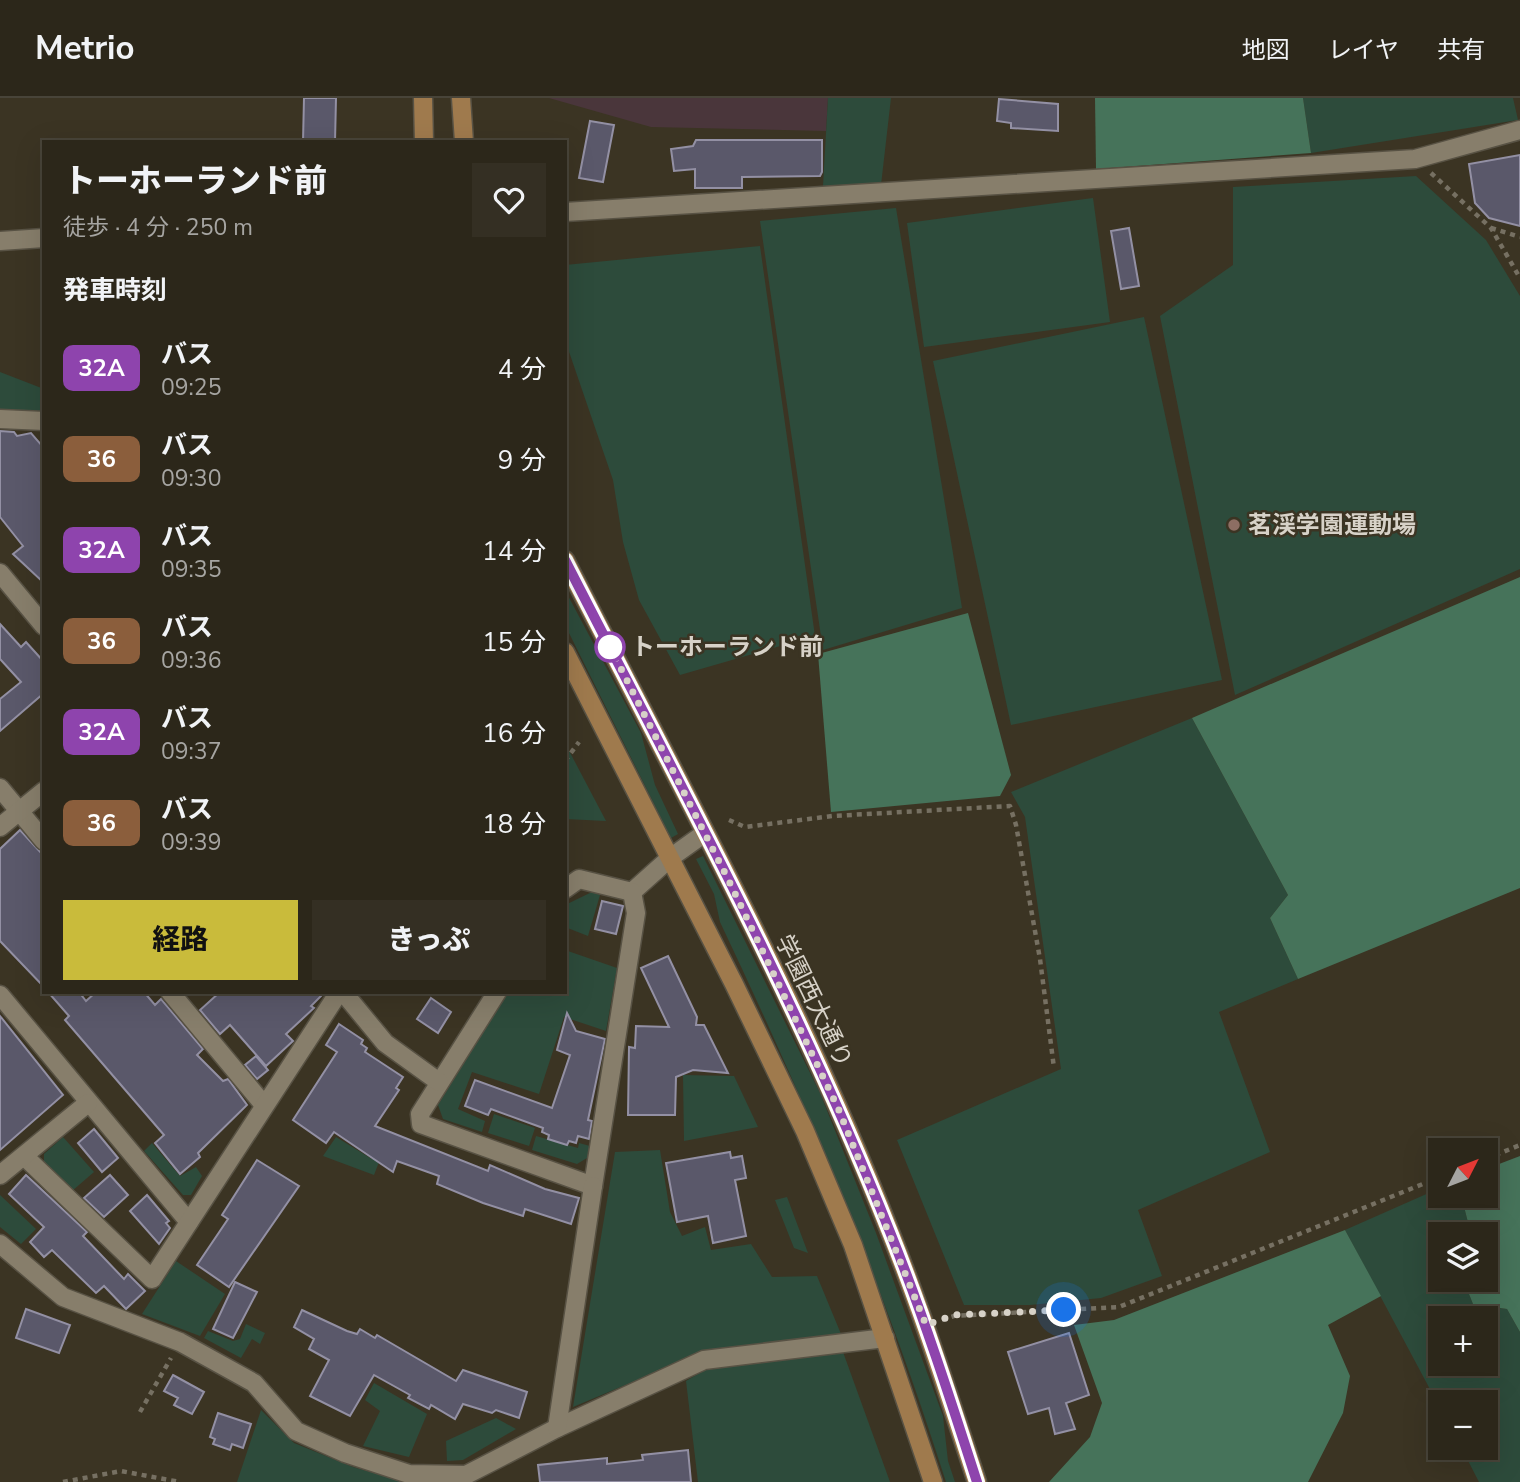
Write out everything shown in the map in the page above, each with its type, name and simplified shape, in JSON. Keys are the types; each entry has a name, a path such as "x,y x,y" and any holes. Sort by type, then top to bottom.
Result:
{"main road":[{"path":"423,98 424,140"},
{"path":"463,102 464,140"},
{"name":"学園西大通り","path":"567,564 705,833 838,1108 926,1325 977,1482"},
{"path":"567,656 805,1131 853,1245 933,1482"}],"street":[{"path":"567,212 1415,159 1520,130"},
{"path":"0,241 42,238"},
{"path":"0,419 42,421"},
{"path":"0,573 42,624"},
{"path":"0,788 42,839"},
{"path":"0,827 42,793"},
{"path":"632,892 670,858 705,833"},
{"path":"567,888 579,879 632,892"},
{"path":"557,1428 636,913 632,892"},
{"path":"172,994 264,1105"},
{"path":"24,1156 152,1279 264,1105 340,994"},
{"path":"343,994 385,1043 439,1082"},
{"path":"496,994 420,1114 422,1124 593,1186"},
{"path":"1,999 189,1222"},
{"path":"0,1175 88,1102"},
{"path":"0,1244 63,1297 180,1342 254,1383 296,1431 345,1453 409,1474 466,1478 557,1428 704,1360 885,1338"}],"path":[{"path":"1415,159 1490,228 1520,278"},
{"path":"1490,228 1520,237"},
{"path":"567,758 579,742"},
{"path":"729,820 745,827 832,816 1010,806 1016,825 1040,958 1054,1068"},
{"path":"1498,1154 1520,1145"},
{"path":"926,1325 954,1315 1119,1307 1428,1182"},
{"path":"140,1412 180,1342"},
{"path":"63,1482 121,1471 180,1482"}],"shaded area":[{"path":"549,98 828,98 826,131 651,127"}],"green space":[{"path":"828,98 891,98 881,185 823,186"},
{"path":"1095,98 1303,98 1311,153 1096,169"},
{"path":"1303,98 1513,98 1518,120 1311,153"},
{"path":"1416,176 1486,240 1520,296 1520,569 1235,695 1160,316 1233,265 1233,187"},
{"path":"1093,198 1110,322 924,347 907,223"},
{"path":"896,208 962,608 823,650 760,221"},
{"path":"760,246 815,636 680,675 639,600 623,542 613,480 567,346 567,265"},
{"path":"1144,317 1222,680 1011,725 933,361"},
{"path":"0,372 42,388 42,415 0,412"},
{"path":"1520,577 1520,888 1298,979 1270,918 1288,895 1192,718"},
{"path":"567,594 641,733 655,785 678,834 671,838 567,629"},
{"path":"968,613 1011,775 1000,796 831,812 818,654"},
{"path":"1192,718 1288,895 1270,918 1298,979 1219,1012 1270,1152 1138,1210 1162,1276 1101,1298 1030,1305 964,1305 897,1140 1061,1069 1025,817 1011,792"},
{"path":"567,747 606,821 567,819"},
{"path":"703,856 820,1093 876,1233 943,1416 948,1461 955,1482 946,1482 897,1339 843,1198 720,922 714,894 696,859"},
{"path":"592,892 600,895 588,936 567,928 567,904"},
{"path":"567,951 617,968 606,1031 564,1017 539,1094 472,1072 458,1109 485,1121 482,1132 443,1119 438,1105 507,994 567,994"},
{"path":"683,1075 734,1076 758,1127 684,1141"},
{"path":"494,1114 535,1128 529,1146 488,1133"},
{"path":"536,1136 578,1148 579,1143 590,1146 587,1158 577,1164 532,1150"},
{"path":"63,1137 94,1172 72,1191 44,1162 44,1154"},
{"path":"336,1137 372,1159 379,1148 384,1149 374,1175 323,1156"},
{"path":"152,1143 180,1176 196,1167 202,1176 191,1195 183,1195 144,1151"},
{"path":"660,1150 670,1212 682,1236 705,1227 711,1250 751,1244 772,1277 817,1276 841,1334 704,1352 573,1407 615,1152"},
{"path":"1520,1156 1520,1332 1507,1309 1473,1304 1468,1292 1498,1292 1498,1222 1468,1222 1464,1208 1498,1208 1498,1164"},
{"path":"1428,1193 1428,1208 1464,1208 1468,1222 1428,1222 1428,1292 1468,1292 1473,1304 1487,1306 1428,1306 1428,1376 1498,1376 1498,1308 1507,1309 1520,1332 1520,1482 1479,1482 1468,1460 1498,1460 1498,1390 1430,1390 1345,1230"},
{"path":"0,1195 36,1229 21,1244 0,1227"},
{"path":"787,1197 808,1253 794,1248 775,1200"},
{"path":"1345,1230 1381,1296 1328,1325 1350,1376 1343,1413 1308,1482 1049,1482 1090,1437 1102,1403 1074,1325 1114,1320"},
{"path":"176,1261 225,1294 200,1336 142,1314"},
{"path":"246,1324 265,1333 260,1344 252,1339 241,1358 204,1338 208,1331 233,1341 240,1339"},
{"path":"843,1352 890,1482 698,1482 686,1381 708,1368"},
{"path":"374,1383 427,1414 409,1457 363,1446 380,1411 365,1400"},
{"path":"261,1410 294,1443 353,1467 405,1482 237,1482"},
{"path":"496,1418 516,1429 463,1460 447,1461 446,1441"}],"building":[{"path":"304,98 336,98 335,140 303,140"},
{"path":"999,99 1058,104 1058,131 1011,128 1011,123 997,121"},
{"path":"590,121 614,125 603,182 579,178"},
{"path":"696,140 822,140 822,172 820,176 742,177 742,188 695,188 695,169 674,171 671,149 693,146"},
{"path":"1520,155 1520,226 1489,218 1475,203 1469,164"},
{"path":"1129,228 1139,286 1121,289 1111,231"},
{"path":"0,431 14,432 17,436 31,433 42,446 42,581 13,554 23,546 0,517"},
{"path":"0,624 21,647 26,642 42,660 42,695 0,731 0,699 21,682 0,659"},
{"path":"20,830 42,854 42,985 0,941 0,849"},
{"path":"602,901 623,906 616,934 595,929"},
{"path":"668,956 697,1017 696,1025 704,1025 728,1073 693,1070 676,1077 675,1115 628,1115 629,1047 635,1048 636,1026 669,1027 641,968"},
{"path":"50,994 81,994 86,1001 94,994 146,994 155,1005 161,999 203,1049 197,1055 223,1081 228,1079 247,1105 198,1153 200,1157 180,1174 155,1143 164,1135 65,1020 69,1016"},
{"path":"218,994 323,994 311,1006 314,1008 286,1034 293,1041 266,1066 230,1025 220,1034 200,1010"},
{"path":"431,998 451,1012 438,1033 417,1019"},
{"path":"567,1013 576,1031 605,1039 588,1120 592,1121 589,1139 578,1136 576,1143 569,1141 567,1145 548,1139 549,1135 542,1132 543,1128 491,1109 488,1115 465,1106 475,1080 552,1108 570,1055 557,1050"},
{"path":"0,1016 63,1095 0,1150"},
{"path":"339,1024 363,1040 361,1044 367,1048 365,1052 403,1077 396,1088 399,1090 375,1126 488,1171 490,1165 545,1189 579,1198 571,1224 525,1209 523,1216 483,1203 437,1184 439,1176 397,1161 393,1172 334,1132 326,1143 293,1120 337,1052 326,1045"},
{"path":"256,1056 268,1070 257,1079 245,1065"},
{"path":"94,1129 118,1158 102,1172 78,1143"},
{"path":"730,1152 731,1158 742,1156 746,1178 735,1180 746,1236 713,1243 708,1216 677,1222 666,1163"},
{"path":"257,1160 299,1186 229,1287 197,1265 228,1219 222,1215"},
{"path":"26,1175 87,1232 83,1236 124,1279 128,1274 145,1291 126,1309 104,1286 96,1293 52,1250 44,1257 30,1242 44,1227 9,1194"},
{"path":"110,1175 128,1195 104,1217 84,1198"},
{"path":"147,1195 169,1221 166,1223 170,1228 159,1244 130,1211"},
{"path":"235,1282 257,1292 233,1338 213,1329"},
{"path":"26,1309 70,1325 59,1353 16,1338"},
{"path":"302,1310 347,1331 357,1334 360,1329 375,1338 377,1335 456,1381 463,1370 527,1392 519,1418 496,1410 492,1413 463,1404 455,1419 431,1405 429,1409 408,1398 410,1395 374,1375 350,1416 310,1396 329,1360 309,1349 314,1339 294,1327"},
{"path":"1069,1333 1089,1395 1066,1403 1075,1429 1055,1434 1049,1408 1028,1414 1008,1352"},
{"path":"173,1375 204,1392 192,1414 174,1405 178,1398 164,1391"},
{"path":"218,1413 251,1424 243,1448 232,1444 230,1450 213,1444 215,1439 210,1437"},
{"path":"688,1450 691,1482 540,1482 538,1465 607,1458 607,1464 643,1460 642,1455"}],"bus line":[{"name":"32A","path":"567,564 728,879 838,1108 890,1230 926,1325 977,1482"}],"place":[{"name":"茗渓学園運動場","path":"1234,525"},
{"name":"トーホーランド前","path":"610,647"}],"route":[{"path":"610,647 728,879 838,1108 890,1230 926,1325 954,1315 1064,1310"}]}
